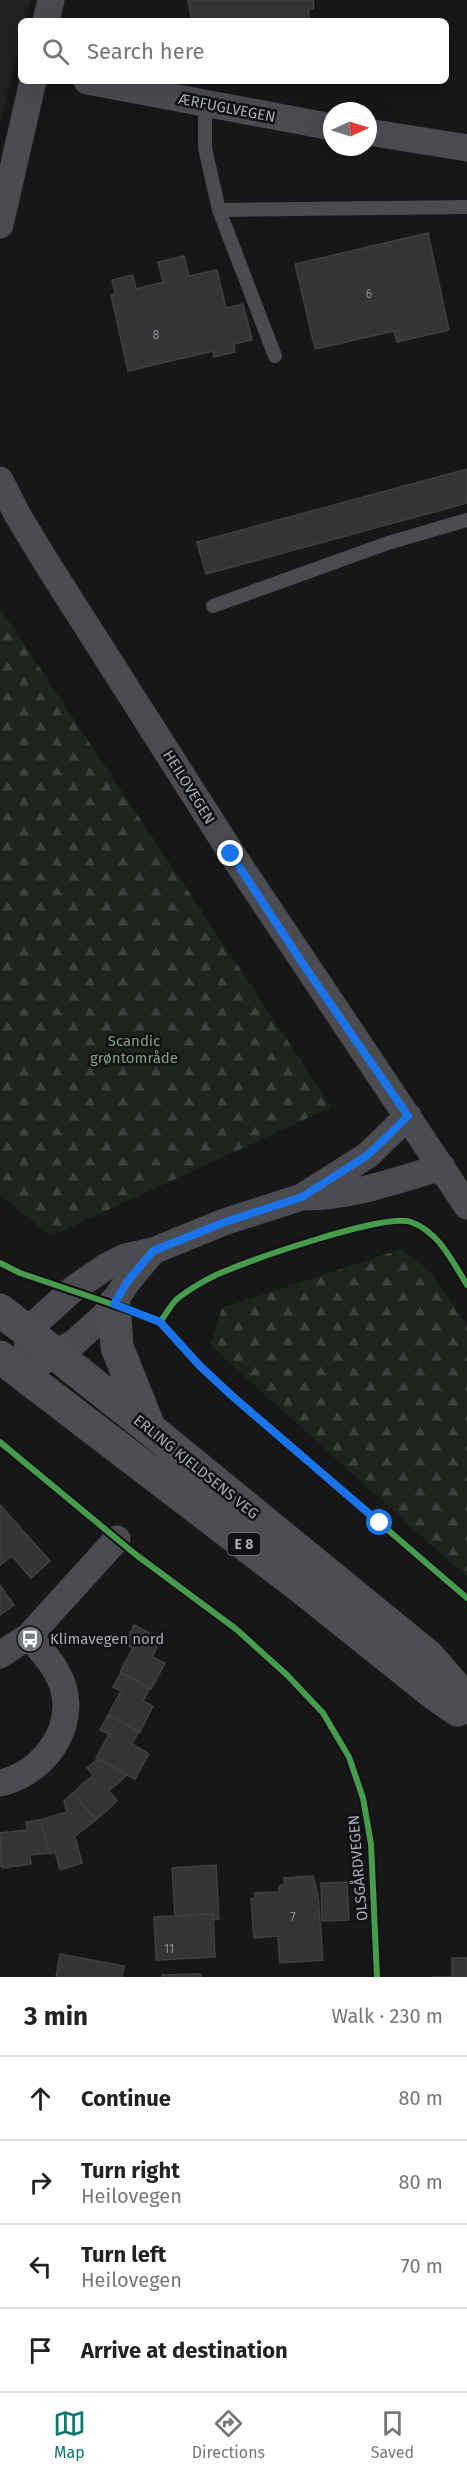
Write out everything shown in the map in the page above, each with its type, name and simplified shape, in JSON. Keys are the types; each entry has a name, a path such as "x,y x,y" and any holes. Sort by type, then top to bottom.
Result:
{"highway":[{"name":"E 8","path":"114,1304 117,1347 150,1429"},
{"name":"ERLING KJELDSENS VEG","path":"0,1311 150,1429 428,1656 467,1701"},
{"name":"ERLING KJELDSENS VEG","path":"10,1365 292,1581 436,1695 467,1716"}],"street":[{"path":"47,18 51,0"},
{"path":"0,225 32,84"},
{"name":"ÆRFUGLVEGEN","path":"102,84 323,125"},
{"path":"377,133 467,148"},
{"name":"HEILOVEGEN","path":"0,480 41,552 231,854 305,967 442,1167 463,1193"},
{"path":"42,1345 40,1319 82,1283 125,1257 153,1251 225,1222 302,1197 368,1155 408,1116"},
{"path":"302,1197 325,1197 362,1190 442,1167"},
{"path":"10,1365 42,1345 75,1342 114,1304 127,1282 153,1251"},
{"path":"0,1655 29,1636 117,1539"},
{"path":"0,1783 9,1781 42,1762 61,1733 65,1715 65,1694 53,1664 29,1636"}],"lane":[{"path":"205,104 205,148 219,210 274,356"},
{"path":"219,210 467,207"},
{"path":"213,606 388,543 467,520"}],"shaded area":[{"path":"0,0 31,0 26,18 18,18 18,51 0,123"}],"green space":[{"name":"Scandic grøntområde","path":"0,608 332,1107 51,1236 0,1195"},
{"path":"402,1249 432,1273 467,1326 467,1577 210,1345 222,1308"}],"building":[{"path":"188,0 313,0 314,8 308,10 309,18 191,18"},
{"path":"428,233 449,330 397,342 394,331 315,349 295,264"},
{"path":"184,256 189,276 217,270 226,308 243,304 252,340 234,344 235,352 214,357 213,351 128,371 111,295 115,294 112,280 133,275 136,289 163,282 158,262"},
{"path":"467,469 467,503 206,574 197,542"},
{"path":"0,1505 50,1561 31,1578 12,1556 0,1565"},
{"path":"0,1585 14,1605 0,1615"},
{"path":"134,1625 161,1639 152,1657 165,1663 151,1689 120,1672 133,1648 125,1644"},
{"path":"121,1673 150,1688 143,1701 153,1706 140,1732 108,1715 121,1691 113,1687"},
{"path":"108,1715 139,1731 132,1744 149,1754 135,1779 96,1758 109,1734 100,1730"},
{"path":"98,1759 127,1775 109,1791 117,1801 96,1820 73,1793 93,1775 87,1768"},
{"path":"73,1793 96,1820 75,1836 82,1863 60,1870 55,1852 50,1854 40,1820 67,1812 64,1801"},
{"path":"40,1820 50,1853 30,1855 31,1864 3,1868 0,1833 27,1830 26,1822"},
{"path":"0,1842 3,1867 0,1866"},
{"path":"216,1865 219,1919 213,1920 213,1914 175,1916 172,1868"},
{"path":"313,1876 318,1895 323,1960 280,1963 278,1936 254,1938 251,1899 255,1898 255,1893 279,1892 279,1886 285,1884 284,1878"},
{"path":"347,1882 349,1920 322,1921 321,1883"},
{"path":"213,1914 215,1957 156,1960 154,1917"},
{"path":"60,1954 124,1966 122,1977 56,1977"},
{"path":"452,1958 467,1958 467,1977 452,1977"},
{"path":"201,1974 201,1977 162,1977 162,1975"}],"cycle path":[{"path":"160,1322 176,1300 218,1274 262,1257 348,1230 396,1221 411,1222 437,1240 467,1285"},
{"path":"0,1263 20,1273 156,1319 231,1395 467,1598"},
{"name":"OLSGÅRDVEGEN","path":"0,1442 135,1554 236,1629 287,1675 323,1713 349,1757 363,1798 371,1844 377,1977"}],"place":[{"name":"Klimavegen nord","path":"30,1639"}],"route":[{"path":"231,854 305,967 408,1116 368,1155 302,1197 225,1222 153,1251 127,1282 114,1304 160,1322 200,1366 231,1395 380,1523"}]}
